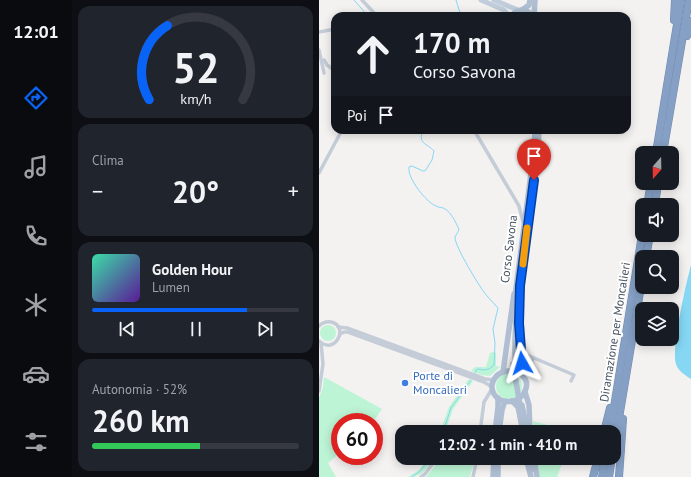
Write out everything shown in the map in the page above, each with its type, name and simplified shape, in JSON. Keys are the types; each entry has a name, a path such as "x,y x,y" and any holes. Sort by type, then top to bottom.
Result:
{"highway":[{"path":"673,51 672,37 675,0"},
{"path":"657,146 681,0"},
{"path":"664,146 689,0"},
{"path":"679,61 691,21"},
{"name":"Diramazione per Moncalieri","path":"611,425 641,242"},
{"name":"Diramazione per Moncalieri","path":"618,425 640,294"},
{"path":"619,477 627,367"},
{"path":"605,425 615,393"},
{"path":"593,477 596,465"},
{"path":"602,477 604,465"},
{"path":"609,477 611,465"}],"main road":[{"path":"517,12 529,5 530,0"},
{"path":"534,12 535,0"},
{"path":"520,10 529,12"},
{"name":"Corso Savona","path":"525,425 514,365 513,341 523,224 534,150 535,134"},
{"name":"Corso Savona","path":"518,286 538,150 539,134"},
{"path":"497,397 505,401 512,401 520,398 525,392 527,384 523,376 520,352 518,286"},
{"path":"503,372 518,286"},
{"path":"496,425 498,407 497,397 492,388 494,380 498,374 503,372 515,371 523,376"},
{"path":"525,392 529,405 527,425"},
{"path":"500,425 505,401"},
{"path":"512,401 518,406 524,425"},
{"path":"493,477 494,465"},
{"path":"498,465 498,477"},
{"path":"530,465 534,477"},
{"path":"533,465 534,477"}],"street":[{"path":"362,0 373,12"},
{"path":"481,0 506,12"},
{"path":"493,0 520,10"},
{"path":"319,32 331,30"},
{"path":"319,50 324,73"},
{"path":"324,60 327,65 331,68"},
{"path":"319,173 340,134"},
{"path":"476,134 520,209 523,224"},
{"path":"319,326 329,321 336,324 340,334 337,342 327,345 322,352"},
{"path":"338,327 347,328 485,379 494,380"},
{"path":"340,334 348,332 484,382 492,388 484,402 481,425"},
{"path":"320,342 327,345"},
{"path":"319,391 323,364 320,342"},
{"path":"520,352 574,375 571,381"},
{"path":"523,376 527,373 531,360 534,358"},
{"path":"484,402 497,397"},
{"path":"421,477 432,465"},
{"path":"473,477 476,465"}],"green space":[{"path":"325,325 331,325 336,330 334,339 331,341 325,341 320,336 320,330"},
{"path":"490,353 496,353 496,366 500,367 490,376 481,375 471,371 475,367 486,367"},
{"path":"509,373 518,377 522,386 518,395 509,399 500,395 496,386 500,377"},
{"path":"324,377 382,409 379,413 331,413 331,460 328,463 336,477 319,477 319,398 323,387"},
{"path":"469,379 473,381 453,409 447,425 443,425 449,407"},
{"path":"533,421 547,425 533,425"},
{"path":"423,465 429,465 423,472 417,476 408,477 419,470"},
{"path":"435,465 473,465 470,477 426,477"},
{"path":"537,465 561,465 557,477 539,477"}],"water":[{"path":"691,265 691,379 678,369 675,356 676,346 679,346 679,321"}],"waterway":[{"path":"354,0 364,12"},
{"path":"456,0 460,12"},
{"path":"421,134 422,141 434,151 432,160 425,171 412,166 409,167 411,177 427,200 437,207 447,210 455,221 459,229 455,237 456,242 463,258 485,293 498,308 493,329 495,343 494,365 489,369 477,369 475,373"},
{"path":"445,425 451,408 471,380"},
{"path":"412,477 425,465"}],"slow traffic":[{"path":"523,264 527,228"}],"place":[{"name":"Porte di Moncalieri","path":"405,383"}],"route":[{"path":"522,363 519,323 520,286 534,180"}]}
